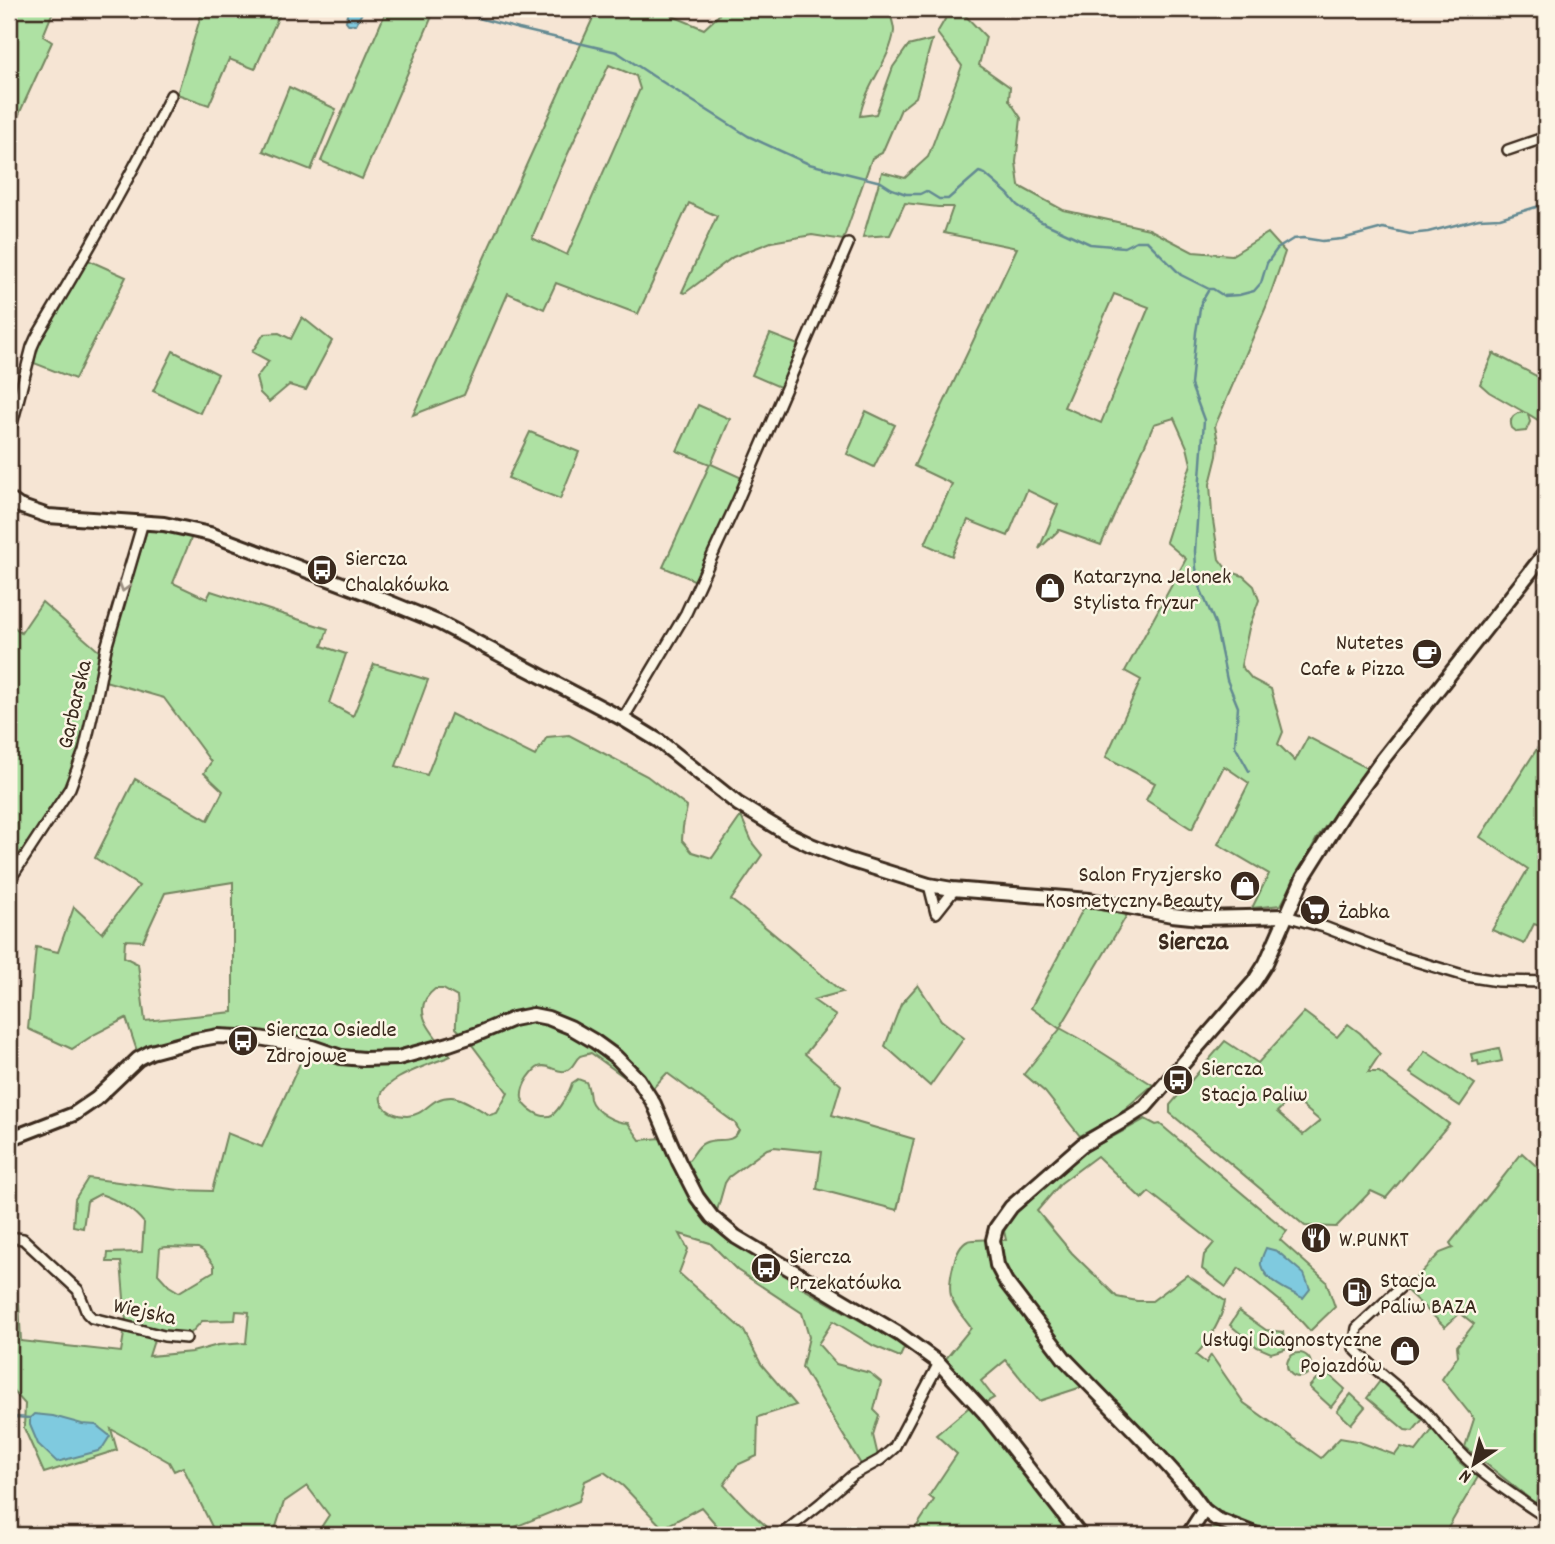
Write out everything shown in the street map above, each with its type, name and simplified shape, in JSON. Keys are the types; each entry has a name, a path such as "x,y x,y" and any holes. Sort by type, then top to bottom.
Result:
{"street":[{"path":"9,430 36,338 103,226 172,95"},
{"path":"1508,150 1546,137"},
{"path":"623,719 686,613 848,244"},
{"path":"9,499 19,506 48,516 144,522 176,526 215,536 440,623 623,719 659,741 738,804 786,833 849,860 929,885 955,889 1090,900 1194,918 1286,916 1324,927 1402,957 1466,976 1498,981 1546,982"},
{"name":"Garbarska","path":"9,881 70,788 84,751 106,648 144,522"},
{"path":"1257,1535 1216,1519 1204,1510 1160,1457 1064,1358 1006,1282 997,1265 993,1240 996,1228 1011,1207 1056,1166 1082,1145 1145,1107 1254,982 1266,963 1303,878 1366,781 1546,552"},
{"path":"929,885 936,913 955,889"},
{"path":"9,1139 74,1114 96,1099 138,1059 151,1052 218,1036 259,1038 312,1047 352,1058 398,1058 468,1038 513,1019 533,1015 548,1018 594,1041 616,1057 638,1079 654,1104 697,1197 712,1217 736,1237 899,1334 939,1363 985,1413 1080,1535"},
{"name":"Wiejska","path":"9,1237 23,1239 78,1290 87,1313 92,1318 164,1336 186,1338"},
{"path":"1404,1284 1357,1328 1354,1348 1427,1415 1484,1474 1544,1516 1542,1535"},
{"path":"781,1535 853,1475 880,1460 894,1448 939,1363"},
{"path":"1188,1535 1204,1510"}],"green space":[{"path":"9,9 54,9 43,36 52,42 9,136"},
{"path":"203,9 282,9 255,69 229,59 209,105 177,94"},
{"path":"387,9 415,9 433,14 362,179 321,161"},
{"path":"597,9 661,9 704,29 722,9 889,9 894,28 892,41 867,94 860,116 876,114 893,67 908,46 932,40 916,97 901,109 882,153 872,158 843,240 812,235 771,242 733,257 685,293 682,292 717,216 689,203 638,314 556,283 544,309 508,293 464,395 413,415","holes":["609,65 636,76 640,89 567,255 532,238"]},
{"path":"951,9 959,9 986,37 979,65 1010,87 1009,100 1021,118 1016,162 1019,186 1063,210 1149,229 1193,252 1232,255 1268,233 1285,252 1266,307 1215,426 1217,456 1210,484 1219,559 1228,571 1243,576 1254,586 1259,600 1249,628 1241,666 1252,679 1271,689 1283,732 1278,744 1295,761 1308,737 1367,768 1317,838 1281,905 1252,908 1269,874 1218,844 1249,783 1224,766 1192,829 1146,800 1155,783 1106,757 1141,680 1125,671 1186,559 1166,542 1191,464 1187,447 1174,418 1154,424 1101,545 1059,530 1039,549 1058,505 1027,490 1008,536 968,520 952,556 925,544 952,484 914,466 1017,248 944,233 953,207 905,203 890,235 863,237 882,172 905,178 928,157 962,66 937,33","holes":["1114,294 1149,307 1101,423 1064,407"]},
{"path":"289,87 336,109 311,170 263,151"},
{"path":"88,260 126,277 75,379 34,363 39,342"},
{"path":"302,317 332,341 306,390 289,385 269,402 260,393 256,378 269,361 252,352 264,334 279,333 291,339"},
{"path":"770,334 801,346 782,388 752,375"},
{"path":"173,351 218,374 200,413 153,391"},
{"path":"1493,353 1546,381 1546,425 1528,414 1530,422 1526,431 1517,432 1512,428 1513,416 1524,412 1480,384"},
{"path":"698,405 730,419 711,464 742,478 696,581 663,567 710,464 677,451"},
{"path":"866,411 895,425 874,467 847,454"},
{"path":"530,432 579,452 560,499 508,478"},
{"path":"147,530 192,536 173,583 207,599 211,591 328,629 322,646 346,654 329,703 353,716 374,664 428,680 396,766 427,775 451,714 535,756 547,737 569,735 647,776 687,807 682,840 692,852 712,858 741,816 753,844 762,855 731,900 842,992 813,1000 836,1016 805,1054 841,1085 832,1115 914,1139 897,1210 817,1189 822,1152 774,1147 767,1149 729,1177 717,1211 707,1219 791,1276 802,1288 905,1346 900,1357 874,1346 833,1321 818,1344 836,1364 870,1373 881,1382 874,1410 879,1415 873,1435 878,1456 862,1466 802,1367 809,1337 802,1313 737,1270 710,1243 680,1234 688,1249 679,1273 744,1331 761,1364 796,1405 758,1417 757,1456 737,1465 724,1485 774,1535 725,1535 701,1507 663,1528 623,1486 604,1472 585,1481 579,1501 495,1535 316,1535 329,1515 307,1486 284,1502 272,1535 216,1535 183,1467 174,1471 169,1462 111,1429 117,1450 44,1473 24,1428 25,1404 9,1386 9,1302 19,1303 21,1341 121,1352 126,1322 121,1262 107,1262 108,1253 142,1252 144,1223 124,1205 100,1194 87,1201 83,1228 73,1226 75,1199 88,1178 179,1190 212,1191 227,1133 262,1147 305,1052 307,1041 231,1029 154,1047 138,1054 126,1018 72,1049 28,1029 36,947 58,952 74,907 102,933 139,886 95,858 135,779 208,820 223,791 204,773 211,762 164,698 105,681 117,626","holes":["233,882 233,1012 145,1021 138,964 124,957 125,940 143,941 165,893","435,989 443,989 457,997 456,1028 508,1093 497,1113 490,1115 466,1101 451,1097 438,1100 419,1113 407,1116 394,1114 383,1105 381,1097 385,1088 394,1081 451,1056 426,1023 423,1006","591,1053 641,1089 653,1088 667,1073 735,1123 739,1130 732,1138 704,1143 687,1162 673,1167 661,1138 640,1140 628,1123 611,1119 600,1112 592,1104 586,1082 578,1079 572,1083 564,1100 552,1115 543,1116 526,1106 522,1090 536,1069 546,1066 565,1071 580,1056","166,1247 198,1248 214,1265 214,1271 179,1292 158,1274 160,1248","236,1311 249,1312 246,1343 149,1356 157,1331 190,1334 202,1321 235,1320"]},
{"path":"42,602 101,653 74,772 9,877 9,622 21,633"},
{"path":"1546,735 1546,928 1534,924 1524,944 1492,930 1528,869 1480,837"},
{"path":"1084,907 1127,915 1060,1028 1153,1085 1114,1118 1080,1136 1045,1092 1024,1074 1060,1029 1031,1008"},
{"path":"918,985 941,1020 964,1038 930,1086 885,1046 901,1004"},
{"path":"1304,1012 1337,1037 1348,1024 1380,1054 1368,1072 1379,1072 1449,1124 1386,1198 1371,1191 1336,1227 1305,1226 1170,1113 1170,1105 1225,1041 1258,1063","holes":["1292,1097 1320,1121 1303,1135 1277,1112"]},
{"path":"1499,1048 1502,1061 1479,1066 1478,1061 1473,1062 1471,1054"},
{"path":"1425,1051 1475,1084 1460,1106 1410,1073"},
{"path":"1145,1119 1156,1125 1160,1124 1287,1231 1280,1240 1326,1281 1335,1307 1310,1331 1290,1309 1239,1268 1226,1287 1202,1269 1204,1255 1214,1243 1149,1192 1142,1199 1097,1156 1061,1183 1037,1211 1072,1253 1117,1297 1152,1301 1187,1275 1225,1301 1214,1330 1196,1355 1206,1363 1211,1355 1244,1403 1321,1458 1340,1438 1357,1441 1395,1455 1401,1447 1416,1451 1433,1429 1458,1461 1478,1477 1448,1528 1461,1535 1200,1535 1217,1528 1194,1488 1094,1383 1039,1401 1006,1360 981,1381 994,1398 974,1409 1072,1535 911,1535 934,1500 929,1496 957,1454 936,1435 980,1398 944,1361 971,1328 952,1300 950,1290 951,1274 959,1250 972,1240 1006,1240 1004,1231 1016,1210 1063,1164"},
{"path":"1522,1153 1546,1175 1546,1457 1536,1504 1465,1447 1474,1419 1442,1379 1458,1356 1457,1346 1474,1324 1460,1313 1445,1327 1405,1289 1440,1253 1453,1248 1450,1243"},
{"path":"1239,1311 1266,1330 1283,1332 1285,1349 1271,1353 1257,1347 1230,1325"},
{"path":"1299,1353 1308,1356 1311,1365 1308,1374 1299,1377 1290,1374 1287,1365 1290,1356"},
{"path":"1324,1370 1345,1389 1331,1407 1309,1387"},
{"path":"1380,1381 1423,1419 1413,1431 1405,1430 1367,1398"},
{"path":"1351,1394 1365,1407 1351,1424 1337,1411"}],"water":[{"path":"348,9 364,9 356,24 349,25 346,21"},
{"path":"1266,1248 1277,1251 1304,1274 1310,1289 1303,1298 1279,1285 1263,1271 1261,1261"},
{"path":"34,1414 96,1425 110,1436 98,1451 57,1462 38,1444 30,1425 30,1418"}],"waterway":[{"path":"445,9 617,52 748,136 809,164 881,182 906,194 926,191 939,199 948,199 979,172 985,174 1017,205 1040,221 1090,244 1124,247 1136,241 1147,241 1181,275 1224,296 1254,291 1261,283 1267,263 1277,249 1293,239 1342,239 1383,228 1410,234 1428,232 1479,219 1500,218 1546,204"},
{"path":"1208,291 1201,303 1191,385 1204,420 1196,568 1201,590 1215,623 1227,680 1238,707 1235,746 1249,771"},
{"path":"9,1421 15,1417 30,1418"}],"place":[{"name":"Siercza Chalakówka","path":"322,570"},
{"name":"Katarzyna Jelonek Stylista fryzur","path":"1050,588"},
{"name":"Nutetes Cafe & Pizza","path":"1427,654"},
{"name":"Salon Fryzjersko Kosmetyczny Beauty","path":"1245,886"},
{"name":"Żabka","path":"1315,910"},
{"name":"Siercza Osiedle Zdrojowe","path":"243,1041"},
{"name":"Siercza Stacja Paliw","path":"1178,1080"},
{"name":"W.PUNKT","path":"1316,1238"},
{"name":"Siercza Przekatówka","path":"766,1268"},
{"name":"Stacja Paliw BAZA","path":"1357,1292"},
{"name":"Usługi Diagnostyczne Pojazdów","path":"1405,1351"}],"district":[{"name":"Siercza","path":"1193,940"}]}
